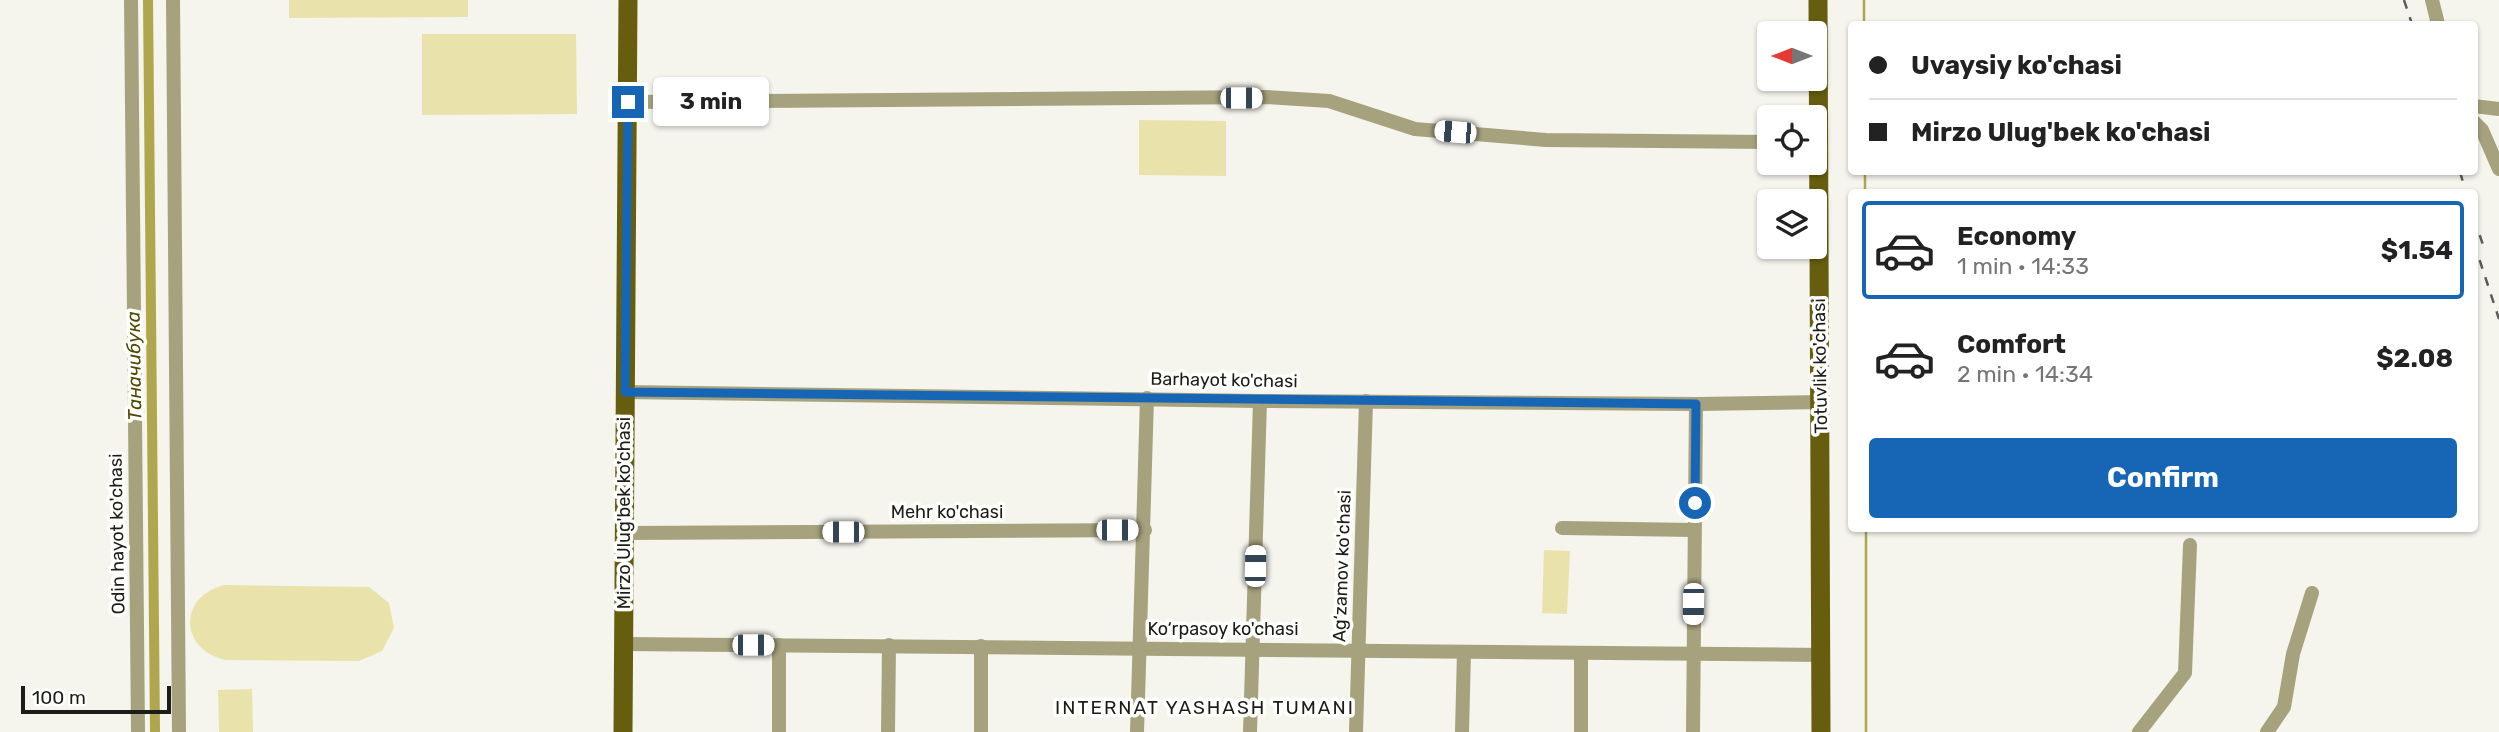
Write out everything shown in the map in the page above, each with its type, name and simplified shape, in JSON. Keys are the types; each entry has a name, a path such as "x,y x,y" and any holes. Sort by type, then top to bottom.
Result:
{"main road":[{"name":"Mirzo Ulug'bek ko'chasi","path":"622,732 628,0"},
{"name":"Totuvlik ko'chasi","path":"1817,105 1818,0"},
{"name":"Totuvlik ko'chasi","path":"1817,175 1821,402 1821,732"}],"street":[{"name":"Odin hayot ko'chasi","path":"131,0 138,732"},
{"path":"173,0 179,732"},
{"path":"2432,0 2437,21"},
{"path":"628,102 1266,97 1329,101 1415,129 1546,140 1757,142"},
{"path":"2478,106 2499,109"},
{"path":"2478,126 2499,169"},
{"name":"Barhayot ko'chasi","path":"625,392 1260,401 1696,404 1821,402"},
{"path":"1137,732 1147,398"},
{"path":"1250,732 1260,401"},
{"name":"Ag‘zamov ko'chasi","path":"1356,732 1366,401"},
{"path":"1693,732 1696,404"},
{"path":"1562,528 1694,530"},
{"name":"Mehr ko'chasi","path":"624,533 1145,530"},
{"path":"2139,732 2185,673 2190,545"},
{"path":"2267,732 2284,707 2293,654 2312,593"},
{"name":"Ko‘rpasoy ko'chasi","path":"623,644 1822,655"},
{"path":"779,645 779,732"},
{"path":"888,732 889,645"},
{"path":"981,646 981,732"},
{"path":"1462,732 1464,652"},
{"path":"1581,653 1581,732"}],"shaded area":[{"path":"289,0 468,0 468,17 289,18"},
{"path":"422,34 576,34 577,114 422,115"},
{"path":"1139,120 1226,121 1226,176 1139,175"},
{"path":"1544,550 1570,551 1567,614 1542,613"},
{"path":"224,585 369,587 389,603 394,628 382,651 359,661 225,660 210,654 199,645 192,635 190,623 198,600 209,591"},
{"path":"252,689 253,732 219,732 218,690"}],"waterway":[{"name":"Таначибука","path":"148,0 155,732"},
{"path":"1864,0 1864,21"},
{"path":"1865,175 1865,189"},
{"path":"1866,532 1866,732"}],"railway":[{"path":"2404,0 2411,21"},
{"path":"2461,175 2465,189"},
{"path":"2478,230 2485,251"},
{"path":"2478,255 2499,319"}],"district":[{"name":"INTERNAT YASHASH TUMANI","path":"1205,707"}],"route":[{"path":"628,102 625,392 1696,404 1695,503"}]}
